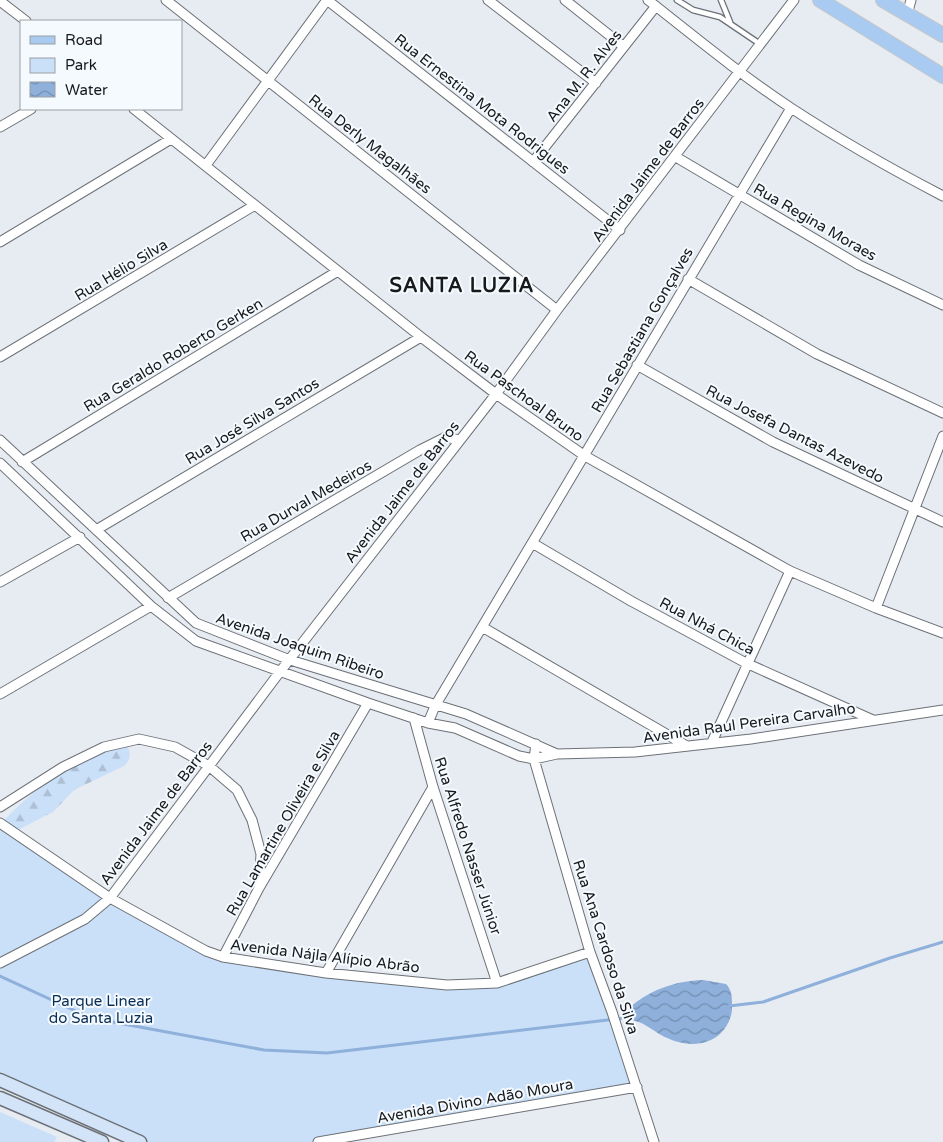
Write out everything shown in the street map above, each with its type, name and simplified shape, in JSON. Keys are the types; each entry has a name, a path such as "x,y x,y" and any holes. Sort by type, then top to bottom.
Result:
{"main road":[{"path":"820,0 943,76"},
{"path":"883,0 943,35"}],"street":[{"name":"Rua Derly Magalhães","path":"166,0 557,310"},
{"path":"206,165 327,0"},
{"name":"Rua Ernestina Mota Rodrigues","path":"327,0 620,230"},
{"path":"488,0 596,84"},
{"path":"565,0 624,46"},
{"path":"648,0 739,71 791,108 875,160 943,196"},
{"name":"Avenida Jaime de Barros","path":"0,963 85,918 110,898 279,673 496,394 557,310 676,157 794,0"},
{"path":"907,15 911,0"},
{"path":"2,6 24,20"},
{"name":"Ana M. R. Alves","path":"533,162 656,6"},
{"name":"Rua Sebastiana Gonçalves","path":"428,723 436,706 534,544 637,365 791,108"},
{"path":"0,127 29,110"},
{"name":"Rua Paschoal Bruno","path":"135,110 421,337 496,394 585,456 790,570 876,608 943,633"},
{"path":"0,242 171,140"},
{"name":"Rua Regina Moraes","path":"676,157 859,265 943,305"},
{"name":"Rua Hélio Silva","path":"0,357 255,205"},
{"name":"Rua Geraldo Roberto Gerken","path":"22,462 338,272"},
{"path":"688,279 817,354 943,413"},
{"name":"Rua José Silva Santos","path":"96,530 421,337"},
{"name":"Rua Josefa Dantas Azevedo","path":"637,365 773,442 943,522"},
{"path":"876,608 943,436"},
{"name":"Rua Durval Medeiros","path":"168,598 420,450 446,437 459,440"},
{"name":"Avenida Joaquim Ribeiro","path":"0,440 196,623 290,660 466,714 536,744"},
{"name":"Avenida Joaquim Ribeiro","path":"2,466 80,536 151,606 196,642 279,673 428,723 455,728 493,746 534,759"},
{"path":"0,582 80,536"},
{"name":"Rua Nhá Chica","path":"534,544 631,601 746,663 873,720"},
{"path":"712,742 746,663 790,570"},
{"path":"0,694 151,606"},
{"path":"484,628 685,745"},
{"name":"Rua Lamartine Oliveira e Silva","path":"223,957 258,888 368,703"},
{"name":"Avenida Raul Pereira Carvalho","path":"534,759 557,754 635,752 943,710"},
{"name":"Rua Alfredo Nasser Júnior","path":"414,718 433,787 497,983"},
{"path":"0,808 63,768 104,747 139,740 175,747 209,766 237,790 252,820 261,854 258,888"},
{"path":"534,759 536,744"},
{"name":"Avenida Raul Pereira Carvalho","path":"536,744 557,754"},
{"name":"Rua Ana Cardoso da Silva","path":"534,759 590,952 617,1026 654,1142"},
{"path":"326,973 433,787"},
{"name":"Avenida Nájla Alípio Abrão","path":"0,823 110,898 206,951 223,957 326,973 447,985 497,983 590,952"},
{"path":"0,1080 140,1142"},
{"name":"Avenida Divino Adão Moura","path":"318,1142 351,1139 637,1087"},
{"path":"0,1098 102,1142"}],"lane":[{"path":"677,0 693,10 709,13 730,23 760,44"},
{"path":"721,0 730,23"}],"green space":[{"path":"122,746 128,747 129,753 129,760 124,766 74,790 53,812 12,833 0,825 26,799 55,778 87,760"},
{"name":"Parque Linear do Santa Luzia","path":"0,823 110,898 223,957 447,985 497,983 590,952 637,1087 318,1142 144,1142 0,1072"},
{"path":"0,1112 57,1137 54,1142 0,1142"}],"water":[{"path":"703,980 726,984 732,996 732,1010 729,1020 722,1032 713,1039 699,1044 683,1043 630,1020 627,1010 653,992 682,982"}],"waterway":[{"path":"729,1006 763,1002 890,958 943,942"},
{"path":"0,976 91,1018 264,1050 327,1053 633,1017"}],"district":[{"name":"SANTA LUZIA","path":"462,286"}]}
